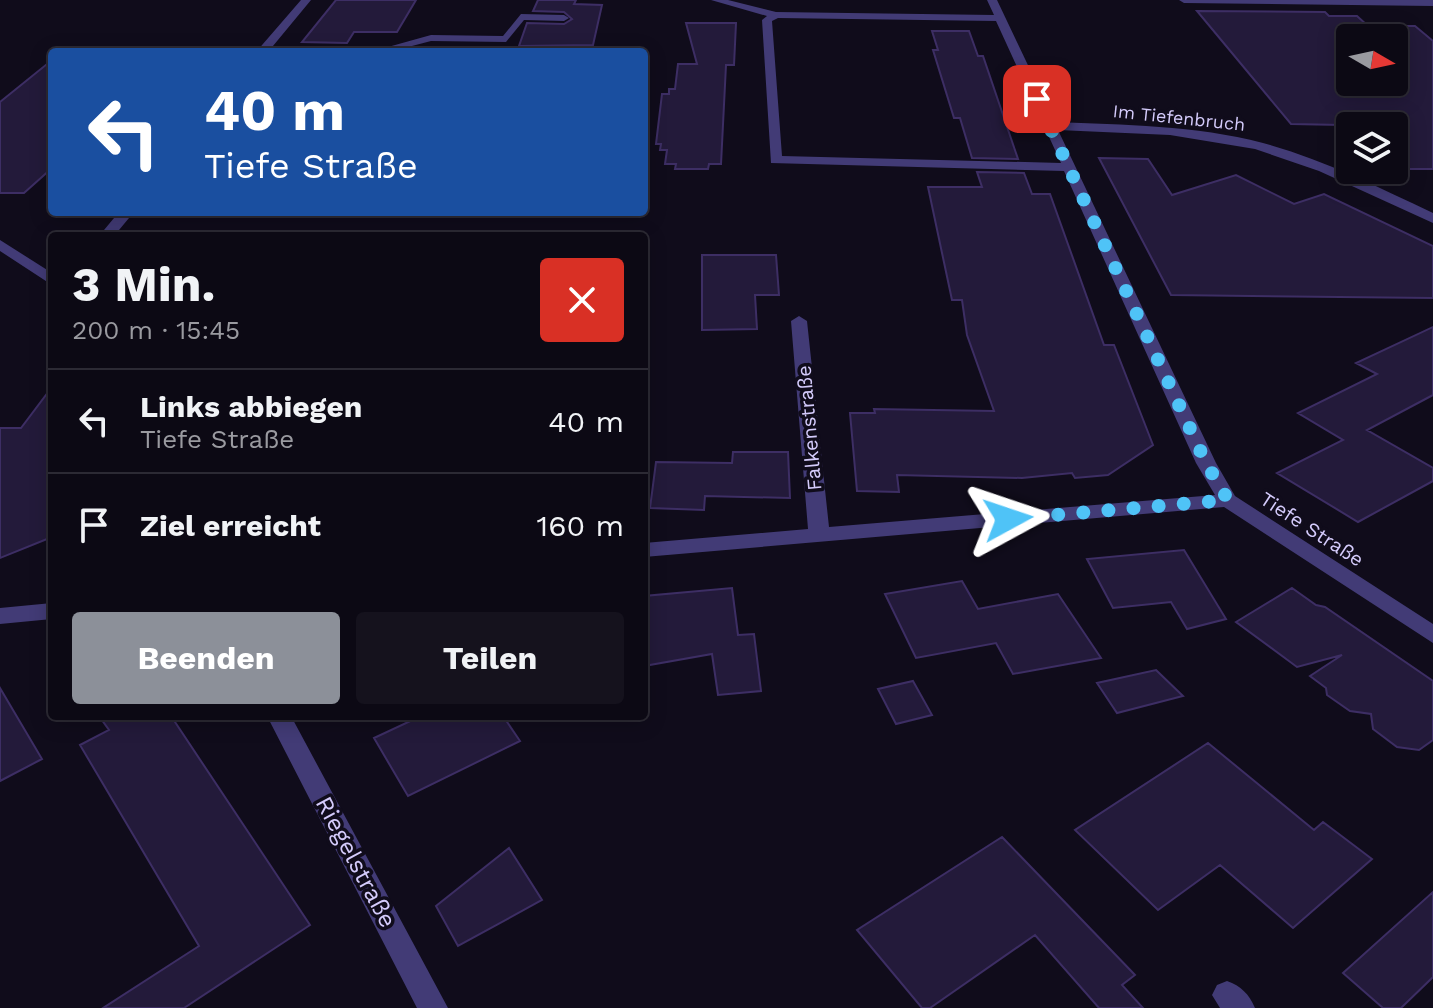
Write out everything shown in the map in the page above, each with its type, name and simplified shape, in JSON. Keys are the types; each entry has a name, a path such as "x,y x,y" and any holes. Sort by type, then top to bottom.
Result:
{"street":[{"path":"265,48 306,0"},
{"path":"716,0 776,15 1000,18"},
{"name":"Tiefe Straße","path":"992,0 1206,463 1228,500 1433,635"},
{"path":"1184,0 1433,3"},
{"path":"776,15 767,20 776,160 1069,167"},
{"path":"392,48 431,38 506,39 521,17 564,18"},
{"name":"Im Tiefenbruch","path":"1050,126 1176,132 1237,141 1285,153 1337,173 1433,219"},
{"path":"110,232 124,216"},
{"path":"0,244 48,274"},
{"name":"Falkenstraße","path":"799,321 819,535"},
{"path":"648,550 1228,500"},
{"path":"0,616 48,611"},
{"name":"Riegelstraße","path":"281,720 433,1008"}],"building":[{"path":"336,0 416,0 397,32 354,32 347,43 302,42"},
{"path":"538,0 576,0 574,4 602,5 593,45 519,46 527,23 564,24 572,19 564,12 533,11"},
{"path":"1197,11 1325,12 1329,16 1357,16 1366,24 1336,24 1336,96 1408,96 1408,26 1415,26 1433,41 1433,169 1408,169 1408,112 1336,112 1336,125 1291,124"},
{"path":"686,23 736,23 734,65 726,65 721,164 709,164 708,169 675,169 676,164 665,164 667,150 660,150 661,144 656,144 662,94 669,94 669,89 675,89 678,64 697,64"},
{"path":"932,31 969,31 978,56 983,56 1018,159 972,158 960,118 954,118 933,50 938,50"},
{"path":"48,63 48,172 24,193 0,193 0,102"},
{"path":"1099,158 1148,159 1172,195 1236,175 1294,204 1324,194 1433,246 1433,298 1171,295"},
{"path":"977,172 1024,173 1032,194 1050,194 1104,345 1114,345 1153,445 1108,475 1075,478 1072,473 1022,478 897,475 899,492 857,491 850,413 875,413 874,409 994,411 967,335 962,300 952,300 928,187 982,187"},
{"path":"702,255 776,255 779,295 755,295 757,329 702,330"},
{"path":"1433,327 1433,395 1367,430 1433,468 1433,481 1358,522 1277,473 1343,440 1298,413 1377,374 1356,363"},
{"path":"48,392 48,539 0,558 0,428 21,428"},
{"path":"733,452 788,452 790,498 705,496 704,510 650,508 656,462 732,463"},
{"path":"1184,550 1226,619 1187,629 1171,602 1113,608 1087,559"},
{"path":"962,581 978,609 1058,594 1101,658 1013,674 996,643 916,658 885,594"},
{"path":"732,588 738,635 754,634 761,691 718,695 712,654 648,665 648,596"},
{"path":"1292,588 1433,681 1433,740 1419,750 1397,747 1373,729 1371,714 1350,711 1327,695 1326,688 1310,676 1342,655 1297,667 1236,622"},
{"path":"1156,670 1183,696 1117,713 1097,683"},
{"path":"913,681 932,715 896,724 878,689"},
{"path":"0,688 42,759 0,781"},
{"path":"102,720 174,720 310,925 184,1008 103,1008 199,946 80,745 109,730"},
{"path":"412,720 506,720 520,741 408,796 374,738"},
{"path":"1208,743 1314,830 1323,822 1372,859 1293,928 1220,865 1158,910 1075,830"},
{"path":"1002,837 1135,975 1122,985 1143,1008 1099,1008 1035,935 930,1008 922,1008 857,930"},
{"path":"509,848 542,900 458,946 436,906"},
{"path":"1433,892 1433,977 1401,1008 1383,1008 1343,973"}],"route":[{"path":"1008,519 1228,500 1206,463 1037,99"}]}
